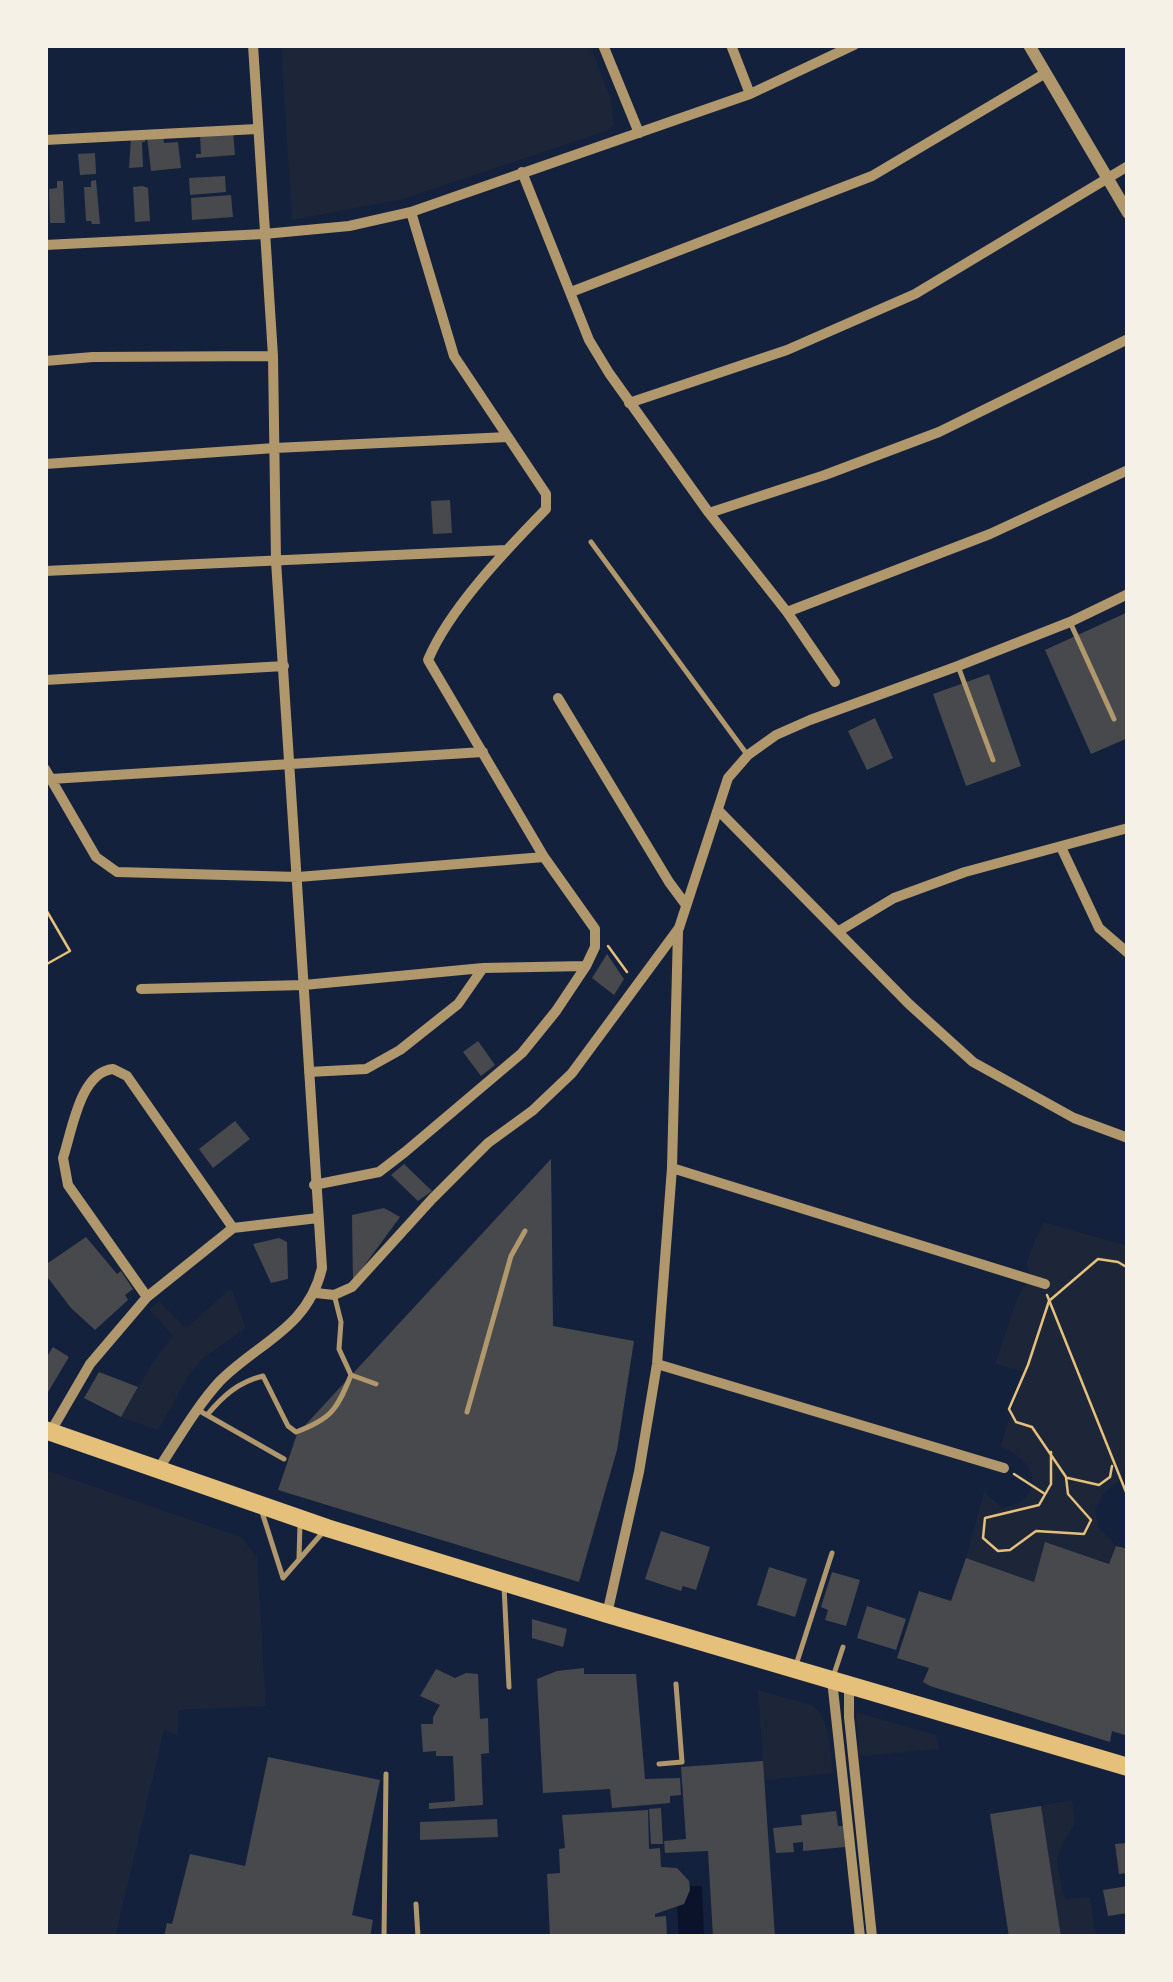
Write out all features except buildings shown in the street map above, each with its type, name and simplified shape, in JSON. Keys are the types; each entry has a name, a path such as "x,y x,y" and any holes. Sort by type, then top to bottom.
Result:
{"highway":[{"path":"47,1430 300,1520 1128,1767"}],"street":[{"path":"157,1471 228,1374 280,1336 316,1293 322,1268 276,561 273,356 252,45"},
{"path":"603,45 638,133"},
{"path":"731,45 750,94"},
{"path":"45,246 264,234 349,226 411,212 750,94 854,45"},
{"path":"1029,45 1128,214"},
{"path":"571,292 872,176 1044,74"},
{"path":"45,140 257,129"},
{"path":"630,403 787,350 915,294 1128,166"},
{"path":"522,172 589,340 709,514 787,612 835,682"},
{"path":"314,1184 380,1172 406,1152 522,1053 586,966 595,946 595,929 544,857 428,660 436,640 506,550 546,510 546,494 454,356 411,212"},
{"path":"709,514 939,432 1128,339"},
{"path":"45,360 273,356"},
{"path":"45,464 508,437"},
{"path":"787,612 990,534 1128,470"},
{"path":"45,571 506,550"},
{"path":"608,1614 657,1364 672,1168 678,928 728,778 748,755 776,734 1070,622 1128,594"},
{"path":"45,680 284,666"},
{"path":"558,698 686,905"},
{"path":"483,752 291,766 48,774 96,857 117,872 298,877 544,857"},
{"path":"719,811 909,1004 973,1062 1074,1118 1128,1138"},
{"path":"840,931 894,898 966,872 1128,828"},
{"path":"1060,847 1099,928 1128,952"},
{"path":"316,1293 334,1295 352,1288 432,1198 488,1143 532,1111 572,1073 678,928"},
{"path":"140,988 304,985 483,968 586,966"},
{"path":"309,1072 366,1069 400,1050 458,1004 483,968"},
{"path":"147,1297 68,1186 63,1158 88,1083 108,1068 127,1076 233,1228"},
{"path":"672,1168 1045,1284"},
{"path":"47,1430 90,1364 147,1297 233,1228 318,1218"},
{"path":"657,1364 1004,1468"},
{"path":"840,1682 858,1808 860,1937"},
{"path":"840,1682 844,1808 862,1906 872,1937"},
{"path":"844,1808 858,1808"}],"lane":[{"path":"591,542 748,755"},
{"path":"1070,622 1114,719"},
{"path":"958,666 993,760"},
{"path":"467,1412 511,1256 525,1231"},
{"path":"284,1460 202,1413 224,1394 263,1376 288,1426 296,1432 328,1418 338,1408 351,1376 339,1349 341,1322 334,1295"},
{"path":"351,1376 376,1384"},
{"path":"260,1506 283,1578 327,1528"},
{"path":"300,1520 300,1561"},
{"path":"796,1668 832,1552"},
{"path":"504,1583 510,1687"},
{"path":"840,1682 844,1647"},
{"path":"659,1764 682,1762 676,1684"},
{"path":"384,1937 386,1774"},
{"path":"416,1904 418,1937"}],"path":[{"path":"45,908 70,951 45,964"},
{"path":"595,929 636,983"},
{"path":"1051,1452 1051,1484 1039,1505 985,1518 983,1538 998,1551 1010,1550 1036,1531 1084,1534 1090,1520 1068,1494 1066,1477 1051,1452 1032,1427 1016,1422 1009,1408 1028,1366 1048,1302 1098,1259 1128,1268"},
{"path":"1048,1302 1128,1497"},
{"path":"1066,1477 1099,1485 1110,1477 1112,1465"},
{"path":"1004,1468 1045,1494"}],"shaded area":[{"path":"281,45 590,45 611,100 614,126 403,199 292,220"},
{"path":"1043,1222 1128,1246 1128,1450 1122,1479 1103,1494 1095,1510 1098,1527 1116,1546 1109,1564 1046,1542 1034,1582 966,1558 984,1492 1002,1508 1016,1504 1031,1489 1030,1470 1013,1453 1000,1447 1025,1372 995,1364 1017,1298 1031,1276 1026,1264"},
{"path":"231,1288 246,1328 203,1358 158,1430 121,1417 173,1336 149,1309 159,1301 186,1328"},
{"path":"45,1470 241,1537 257,1557 266,1706 179,1710 177,1735 164,1730 115,1937 45,1937"},
{"path":"758,1690 812,1705 818,1711 828,1736 833,1773 764,1780"},
{"path":"856,1712 936,1735 939,1749 859,1756"},
{"path":"1072,1800 1075,1824 1059,1852 1058,1867 1065,1899 1090,1897 1096,1937 1061,1937 1041,1806"},
{"path":"690,1886 702,1886 704,1937 679,1937 677,1907 685,1903"}]}
